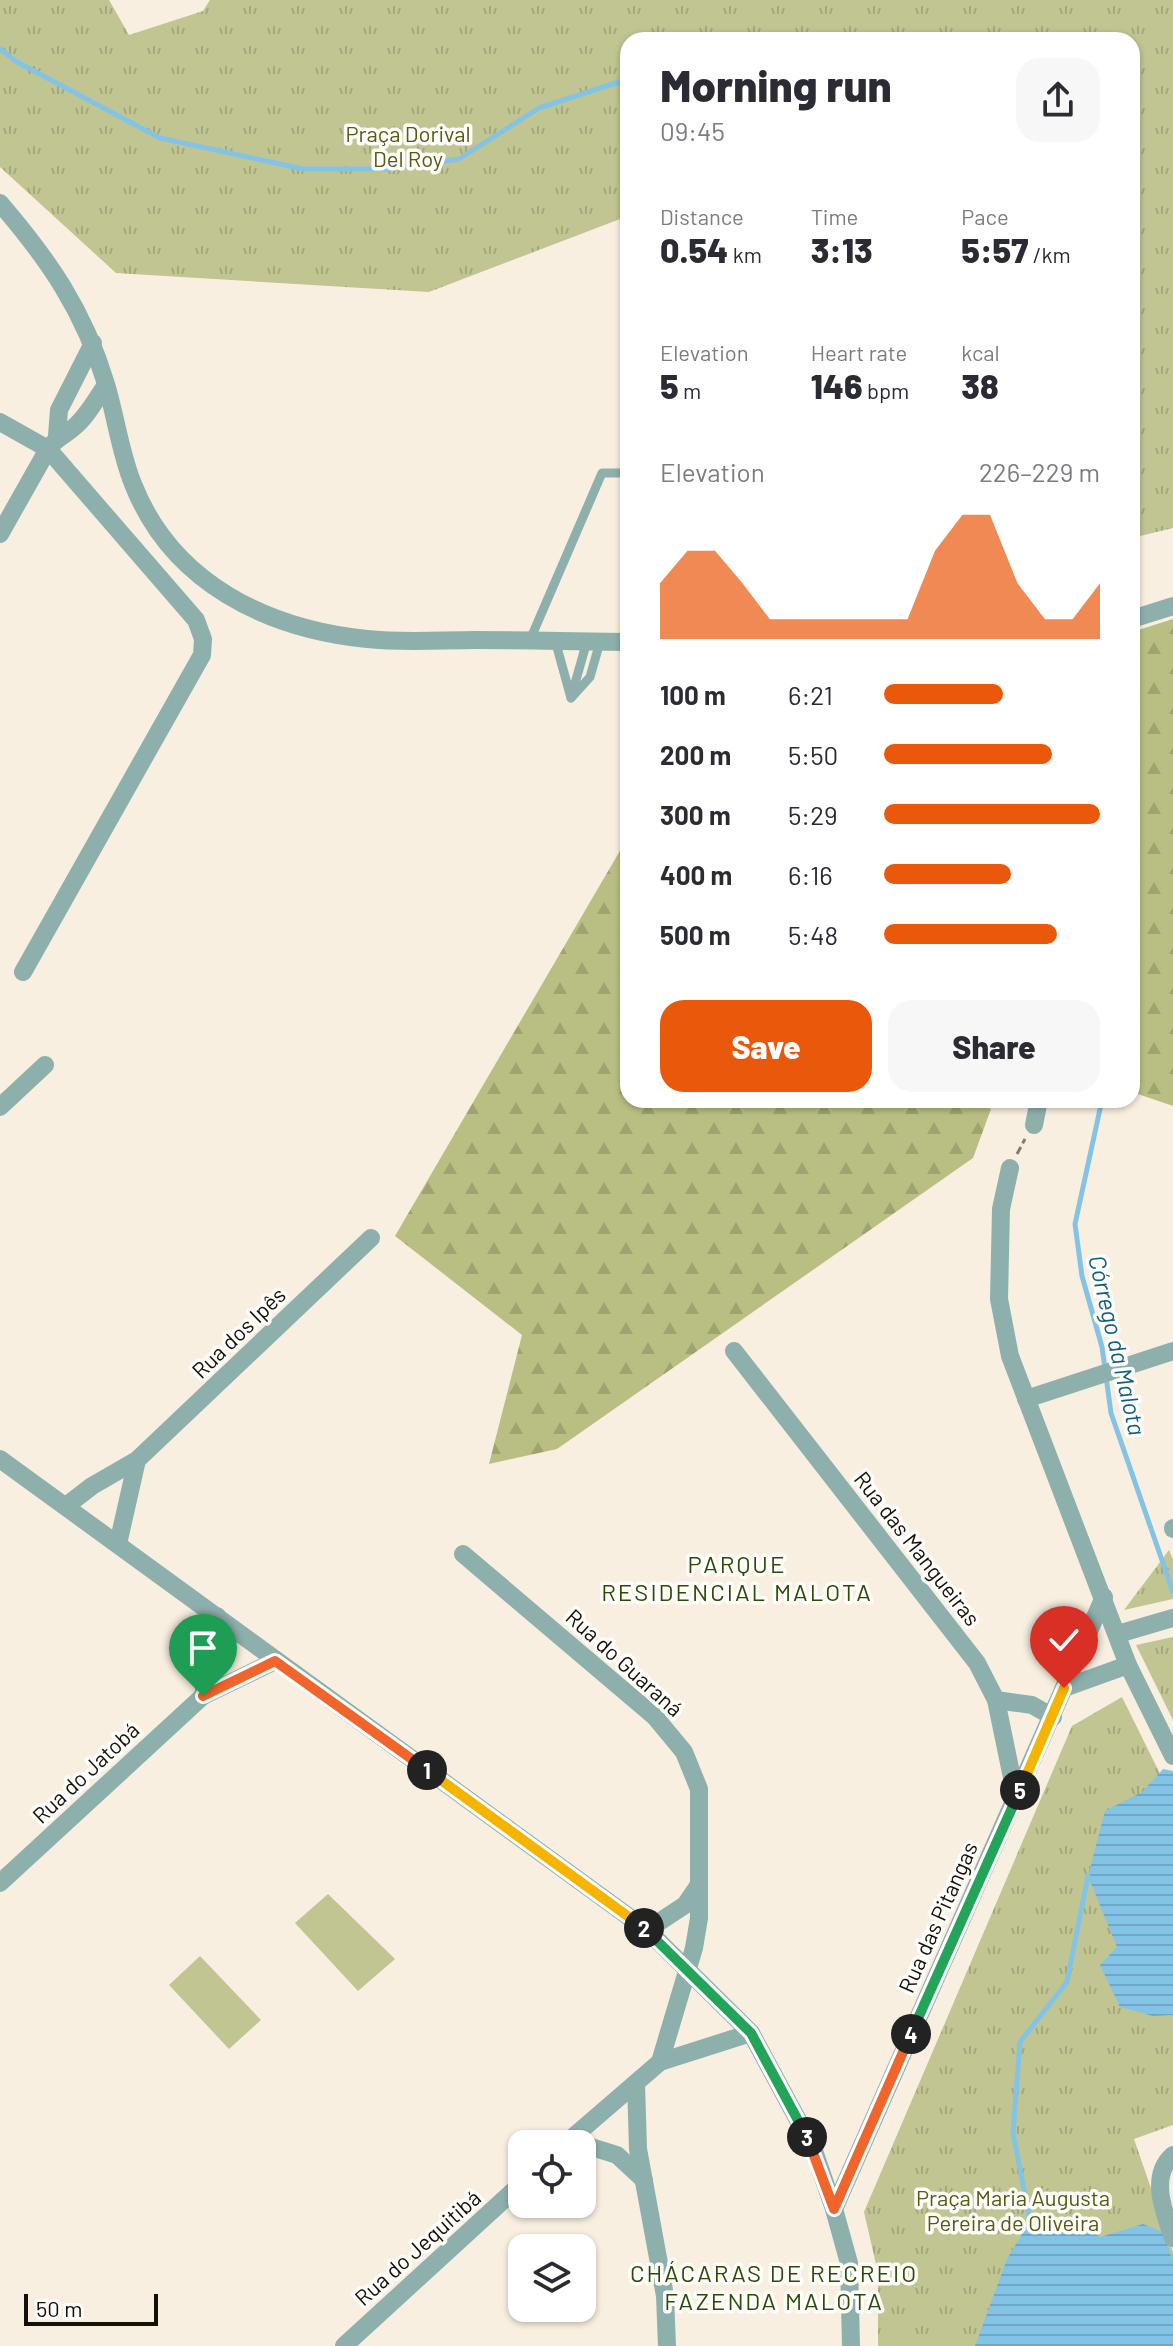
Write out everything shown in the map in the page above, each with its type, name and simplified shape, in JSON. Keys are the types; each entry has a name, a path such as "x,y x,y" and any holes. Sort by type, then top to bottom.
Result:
{"street":[{"path":"0,203 60,277 93,343 132,481 146,514 187,565 225,595 283,622 325,633 371,639 620,642"},
{"path":"0,534 52,443 59,410 93,343"},
{"path":"52,443 71,430 106,385"},
{"path":"0,422 52,443 196,620 203,639 202,655 23,972"},
{"path":"1140,616 1173,606"},
{"path":"0,1107 45,1065"},
{"path":"1034,1125 1037,1108"},
{"path":"1010,1168 1001,1209 999,1299 1010,1356 1128,1665 1173,1756"},
{"name":"Rua dos Ipês","path":"66,1506 92,1486 137,1460 371,1238"},
{"name":"Rua das Mangueiras","path":"734,1351 977,1663 996,1700 1016,1797"},
{"path":"1026,1399 1173,1351"},
{"path":"0,1459 647,1930 751,2033 813,2148 834,2209 849,2263 851,2346"},
{"path":"118,1544 137,1460"},
{"name":"Rua do Guaraná","path":"463,1554 618,1683 655,1717 684,1752 699,1789 699,1918 687,1970"},
{"name":"Rua das Pitangas","path":"834,2209 1104,1597"},
{"path":"203,1696 217,1616"},
{"path":"1118,1634 1173,1618"},
{"name":"Rua do Jatobá","path":"0,1883 203,1696 275,1661"},
{"path":"1064,1688 1128,1665"},
{"path":"996,1700 1032,1705 1053,1717"},
{"path":"647,1930 685,1905 698,1886"},
{"path":"660,2062 687,1970"},
{"path":"581,2130 660,2062 751,2033"},
{"path":"636,2083 638,2149 665,2296 663,2342"},
{"path":"596,2150 617,2155 644,2180"},
{"path":"1173,2155 1165,2162 1159,2179 1173,2238"},
{"name":"Rua do Jequitibá","path":"344,2346 508,2196"}],"lane":[{"path":"530,640 602,473 620,473"},
{"path":"555,640 571,698 594,641"}],"path":[{"path":"1010,1168 1034,1125"}],"green space":[{"name":"Praça Dorival Del Roy","path":"0,0 109,0 129,35 203,11 210,0 1173,0 1173,528 1140,536 1140,32 620,32 620,219 429,292 116,273 0,167"},
{"path":"1173,619 1173,1106 1140,1095 1140,629"},
{"path":"620,851 620,1108 991,1109 973,1158 557,1449 489,1464 522,1335 395,1236"},
{"path":"1169,1550 1173,1560 1173,1599 1124,1610"},
{"path":"1173,1637 1173,1720 1136,1645"},
{"name":"Praça Maria Augusta Pereira de Oliveira","path":"1122,1697 1173,1800 1173,2125 1134,2139 1173,2252 1173,2346 878,2346 878,2273 864,2212 1072,1726"},
{"path":"328,1894 395,1959 358,1991 295,1923"},
{"path":"200,1956 261,2020 229,2049 169,1985"}],"water":[{"path":"1163,1769 1173,1771 1173,2015 1153,2016 1120,2007 1100,1965 1117,1947 1088,1876 1105,1811 1142,1792"},
{"path":"1076,2216 1100,2237 1143,2224 1163,2232 1173,2261 1173,2346 975,2346 1007,2259 1030,2221"}],"waterway":[{"name":"Córrego da Malota","path":"0,49 17,62 160,138 303,169 388,169 459,159 539,108 620,82"},
{"name":"Córrego da Malota","path":"1100,1108 1075,1224 1082,1276 1102,1347 1111,1413 1173,1592"},
{"path":"1030,2221 1013,2133 1020,2042 1067,1982 1088,1876"}],"district":[{"name":"PARQUE RESIDENCIAL MALOTA","path":"737,1577"},
{"name":"CHÁCARAS DE RECREIO FAZENDA MALOTA","path":"774,2286"}],"route":[{"path":"203,1696 275,1661 647,1930 751,2033 813,2148 834,2209 1064,1688"}]}
